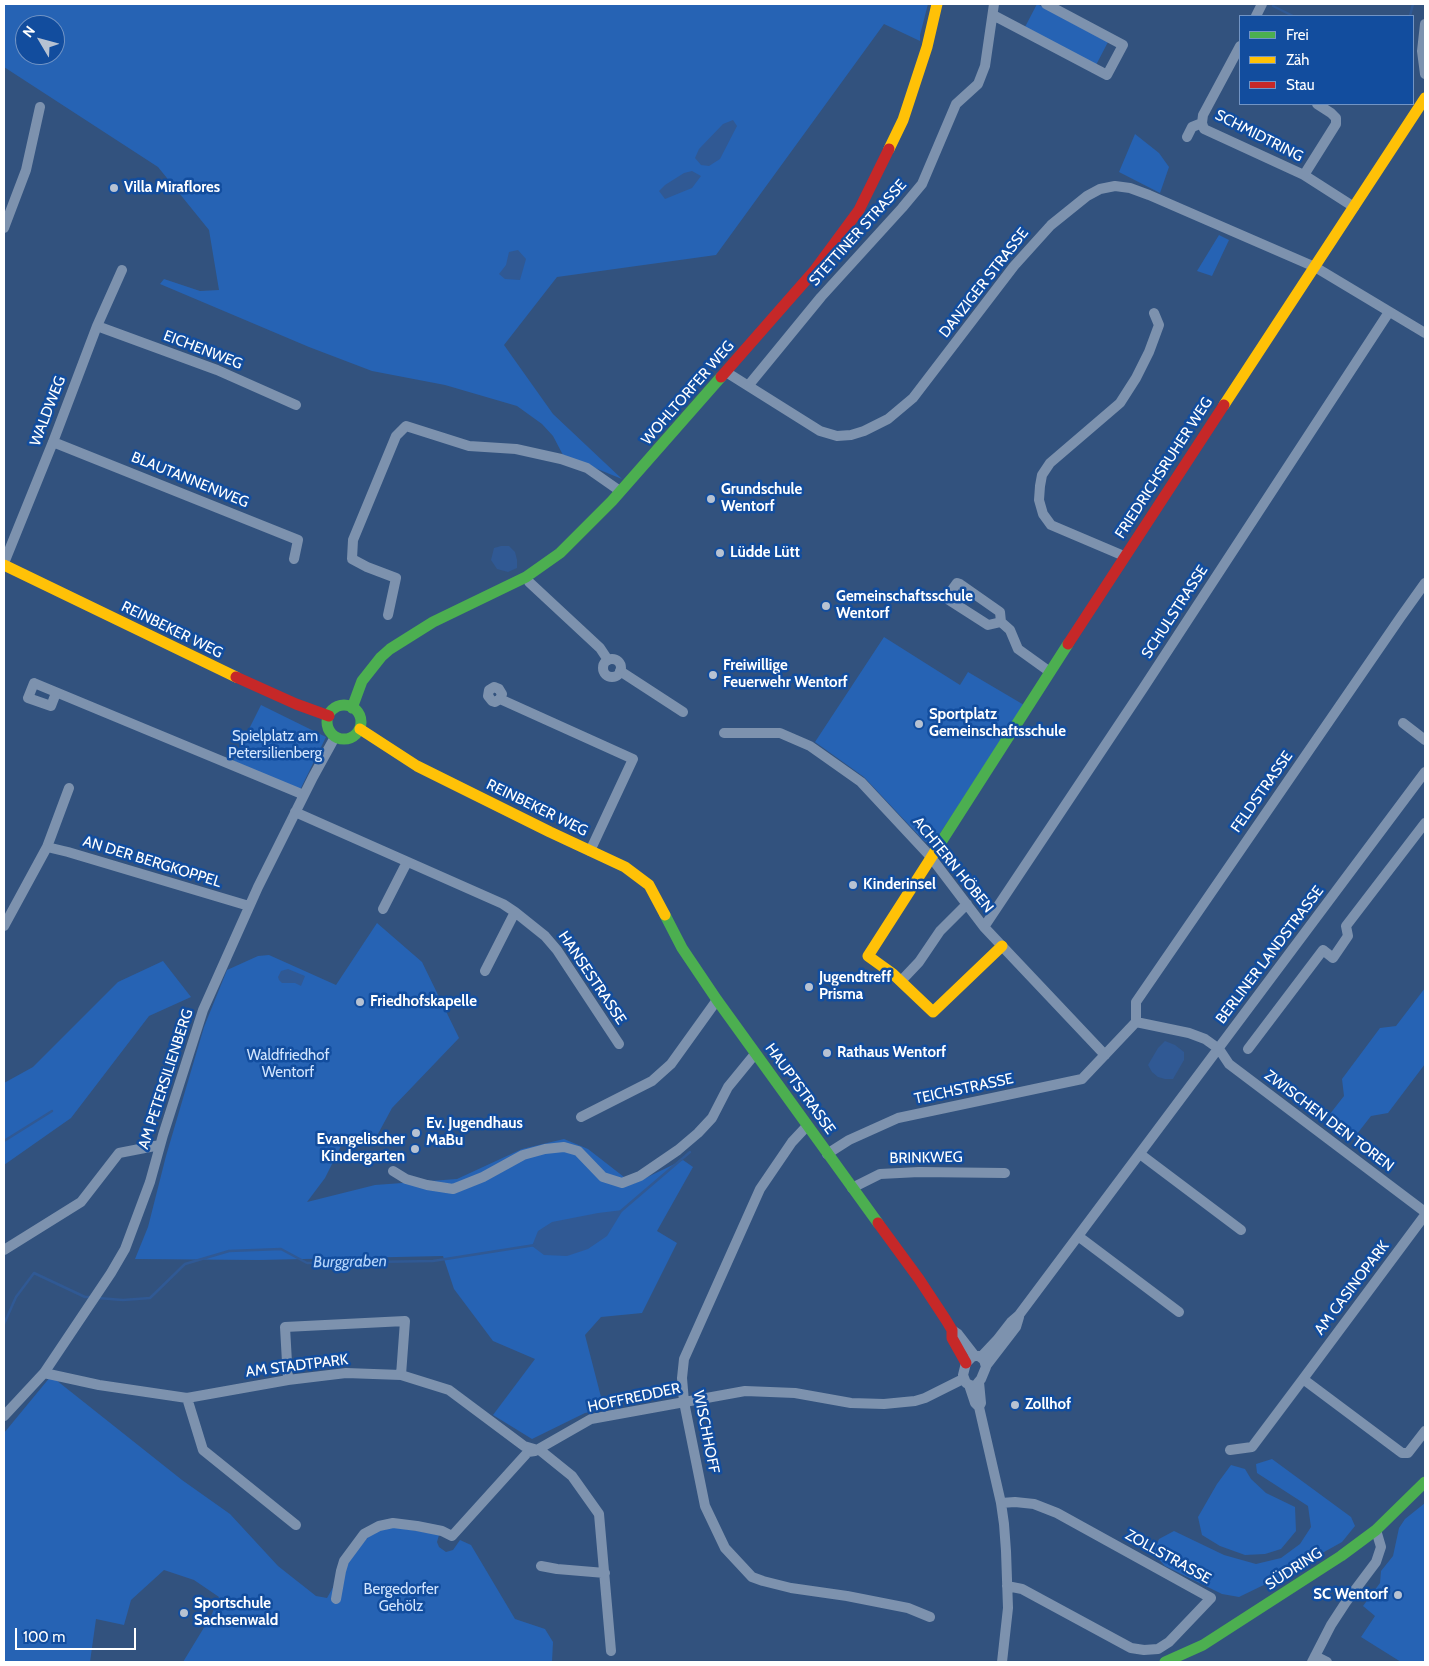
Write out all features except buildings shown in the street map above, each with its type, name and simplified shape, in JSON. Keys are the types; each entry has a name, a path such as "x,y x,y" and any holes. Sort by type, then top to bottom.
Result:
{"street":[{"name":"WOHLTORFER WEG","path":"352,708 362,681 381,657 390,649 433,622 526,577 560,553 620,491 814,271 859,210 903,120 927,47 937,4"},
{"name":"STETTINER STRASSE","path":"748,386 821,297 922,184 956,104 978,84 985,66 994,4"},
{"path":"993,15 1107,75 1123,45 1046,4"},
{"path":"1425,24 1422,51 1425,74"},
{"name":"SCHMIDTRING","path":"1239,51 1203,115 1202,123 1204,129 1304,176 1354,207"},
{"name":"FRIEDRICHSRUHER WEG","path":"901,981 868,956 930,856 941,844 1124,556 1425,98"},
{"name":"SCHMIDTRING","path":"1304,176 1336,124 1336,118 1332,113 1319,105"},
{"path":"4,228 26,170 40,107"},
{"name":"SCHMIDTRING","path":"1187,136 1192,127 1202,123"},
{"name":"DANZIGER STRASSE","path":"726,372 820,431 831,435 851,435 864,431 888,419 914,398 1014,266 1041,235 1087,196 1100,189 1115,186 1140,191 1314,267 1425,333"},
{"name":"WALDWEG","path":"4,564 97,326 122,270"},
{"name":"SCHULSTRASSE","path":"984,927 1144,687 1389,312"},
{"path":"1124,556 1051,525 1043,514 1039,500 1040,486 1042,475 1050,463 1120,403 1136,378 1149,352 1159,325 1154,313"},
{"name":"EICHENWEG","path":"97,326 217,370 296,405"},
{"path":"388,615 396,578 352,560 353,540 396,436 406,426 469,446 516,449 561,459 587,468 620,491"},
{"name":"BLAUTANNENWEG","path":"53,442 298,540 294,559"},
{"name":"REINBEKER WEG","path":"4,564 251,684 329,716"},
{"path":"526,577 529,582 600,648 608,660"},
{"path":"1001,622 988,625 948,600 957,583 1000,612 1001,622 1010,630 1018,649 1050,672"},
{"name":"FELDSTRASSE","path":"1136,1022 1136,1002 1425,583"},
{"path":"608,660 614,660 619,663 620,671 683,712"},
{"path":"608,660 603,666 605,675 614,677 620,671"},
{"path":"56,693 150,730 304,795"},
{"path":"500,699 632,759 590,851"},
{"path":"341,706 352,708 356,710 360,719 360,729 349,738 335,737 329,730 329,716 332,711 341,706"},
{"path":"1403,723 1425,740"},
{"name":"REINBEKER WEG","path":"360,729 417,766 625,868"},
{"name":"ACHTERN HÖBEN","path":"724,732 780,733 810,746 860,782 930,856 984,927 1105,1055"},
{"name":"AM PETERSILIENBERG","path":"4,1416 44,1373 125,1249 150,1182 203,1010 249,906 295,812 335,737"},
{"name":"BERLINER LANDSTRASSE","path":"977,1360 1016,1326 1019,1314 1425,773"},
{"path":"4,926 47,847 69,788"},
{"name":"HANSESTRASSE","path":"295,812 503,904 515,912 546,936 620,1044"},
{"path":"1248,1049 1323,950 1333,958 1348,936 1346,926 1425,822"},
{"name":"AN DER BERGKOPPEL","path":"47,847 249,906"},
{"path":"383,909 407,862"},
{"name":"HAUPTSTRASSE","path":"625,868 649,885 682,948 717,1000 919,1279 952,1330 952,1338 977,1360"},
{"path":"967,904 940,932 919,962 901,981 933,1012 1002,946"},
{"path":"485,970 515,912"},
{"path":"581,1117 652,1082 671,1064 717,1000"},
{"name":"ZWISCHEN DEN TOREN","path":"1136,1022 1199,1036 1219,1049 1229,1064 1425,1214"},
{"name":"TEICHSTRASSE","path":"828,1154 849,1140 898,1118 1082,1078 1136,1022"},
{"path":"393,1171 406,1179 426,1185 453,1189 483,1177 523,1155 564,1146 578,1151 603,1177 622,1183 640,1176 678,1150 698,1133 712,1118 728,1087 746,1063 756,1054"},
{"name":"WISCHHOFF","path":"807,1126 792,1142 760,1189 684,1359 682,1378 684,1402 705,1506 725,1548 752,1577 763,1582 791,1588 847,1596 908,1608 930,1617"},
{"path":"4,1250 81,1202 119,1153 160,1145"},
{"path":"1140,1154 1241,1230"},
{"name":"BRINKWEG","path":"852,1188 880,1174 919,1172 1005,1173"},
{"name":"AM CASINOPARK","path":"1230,1450 1252,1447 1425,1214"},
{"path":"1078,1236 1179,1312"},
{"path":"288,1380 285,1328 405,1321 401,1375"},
{"path":"977,1360 970,1382 975,1403 979,1407 1001,1504 1006,1551 1006,1632 1002,1662"},
{"path":"970,1382 982,1379 977,1360"},
{"name":"AM STADTPARK","path":"44,1373 99,1385 187,1398 288,1380 346,1373 401,1375 449,1390 524,1446 541,1451 572,1476 599,1514 611,1650"},
{"path":"1303,1379 1402,1453 1408,1454 1425,1431"},
{"name":"HOFFREDDER","path":"336,1599 344,1561 364,1534 379,1526 394,1523 442,1531 452,1536 528,1452 591,1419 745,1391 795,1393 851,1403 884,1404 915,1401 970,1382"},
{"path":"187,1398 204,1450 296,1525"},
{"name":"SÜDRING","path":"1165,1662 1203,1645 1341,1556 1376,1530 1425,1482"},
{"name":"ZOLLSTRASSE","path":"1001,1504 1015,1502 1034,1504 1056,1513 1211,1598 1169,1642 1158,1649 1144,1650 1132,1648 1022,1589 1007,1586"},
{"path":"1327,1662 1314,1659 1346,1602 1376,1562 1381,1547 1376,1530"},
{"path":"541,1566 605,1573"}],"green space":[{"path":"4,4 928,4 920,41 884,24 716,255 557,277 504,345 553,414 622,479 563,455 553,436 542,424 517,406 445,385 372,371 309,347 160,284 164,279 200,291 219,290 209,230 158,167 4,67"},
{"path":"1037,4 1108,42 1096,65 1025,27"},
{"path":"1135,134 1159,153 1169,167 1160,193 1119,172"},
{"path":"1219,235 1229,240 1212,276 1197,271"},
{"name":"Sportplatz Gemeinschaftsschule","path":"884,637 960,685 968,672 1024,705 935,841 930,844 924,841 864,777 815,742"},
{"name":"Spielplatz am Petersilienberg","path":"261,705 326,737 300,790 233,761"},
{"name":"Waldfriedhof Wentorf","path":"377,923 422,962 459,1038 392,1108 372,1145 347,1134 325,1178 307,1202 375,1185 457,1179 522,1149 564,1139 588,1149 633,1184 683,1160 693,1167 657,1231 677,1243 642,1313 601,1317 585,1335 601,1397 595,1411 585,1413 532,1439 493,1415 535,1359 493,1341 454,1289 443,1256 259,1260 135,1259 148,1227 166,1156 204,1027 227,970 258,956 269,955 336,985"},
{"path":"163,961 191,997 149,1016 71,1118 4,1165 4,1083 33,1067 118,982"},
{"path":"1425,988 1425,1064 1388,1113 1371,1116 1353,1139 1326,1119 1344,1096 1342,1079 1380,1028 1396,1026"},
{"name":"Bergedorfer Gehölz","path":"51,1376 182,1480 230,1514 278,1566 316,1596 327,1598 351,1556 370,1535 381,1530 395,1527 439,1535 437,1542 439,1547 446,1552 453,1550 460,1540 471,1545 515,1619 545,1629 553,1642 552,1662 183,1662 211,1616 219,1597 194,1580 164,1570 131,1600 124,1625 96,1619 90,1662 4,1662 4,1433"},
{"path":"1272,1459 1351,1517 1355,1526 1342,1542 1239,1597 1222,1594 1165,1566 1153,1553 1159,1539 1174,1531 1224,1555 1256,1564 1281,1558 1300,1544 1311,1527 1308,1506 1257,1473 1256,1464"},
{"path":"1231,1465 1245,1469 1251,1479 1266,1493 1295,1507 1296,1531 1281,1549 1265,1554 1245,1555 1220,1546 1202,1535 1198,1517 1217,1484"},
{"name":"SC Wentorf","path":"1425,1503 1425,1662 1401,1662 1361,1637 1375,1616 1363,1606 1380,1583 1381,1571 1393,1556 1399,1528 1405,1519"}],"shaded area":[{"path":"733,120 737,126 720,159 709,166 701,165 695,158 699,149 723,124"},
{"path":"692,171 701,176 692,188 665,199 659,191 684,173"},
{"path":"518,250 526,259 520,280 505,279 499,274 506,265 509,252"},
{"path":"509,546 515,552 517,568 508,572 497,569 491,560 494,548"},
{"path":"288,969 305,976 301,986 295,983 282,983 279,980 278,977 281,971"},
{"path":"1165,1041 1175,1045 1184,1052 1184,1060 1173,1079 1158,1077 1148,1065 1158,1048"},
{"path":"623,1210 607,1236 588,1249 567,1256 544,1255 532,1246 538,1231 552,1222"}],"waterway":[{"path":"1410,15 1413,4"},
{"path":"1273,6 1291,15"},
{"path":"4,1141 52,1111"},
{"name":"Burggraben","path":"621,1211 690,1152"},
{"name":"Burggraben","path":"98,1298 123,1300 150,1298 185,1264 229,1251 281,1249 307,1263 433,1261 535,1245"},
{"name":"Burggraben","path":"4,1324 16,1297 34,1273 85,1297 90,1297"}],"traffic: fast":[{"path":"352,708 362,681 381,657 390,649 433,622 526,577 560,553 612,501 721,377"},
{"path":"936,850 1068,644"},
{"path":"344,705 356,710 361,722 356,734 344,739 332,734 327,722 332,710 344,705"},
{"path":"665,915 682,948 717,1000 878,1223"},
{"path":"1165,1662 1203,1645 1341,1556 1376,1530 1425,1482"}],"traffic: slow":[{"path":"889,149 903,120 927,47 937,4"},
{"path":"1224,405 1425,98"},
{"path":"4,565 236,677"},
{"path":"360,729 417,766 625,867 649,885 665,915"},
{"path":"936,850 868,956 893,974 933,1012 1002,946"}],"traffic: jam":[{"path":"721,377 814,271 859,210 889,149"},
{"path":"1068,644 1224,405"},
{"path":"236,677 296,704 329,716"},
{"path":"878,1223 946,1320 952,1330 952,1338 966,1363"}],"place":[{"name":"Villa Miraflores","path":"114,188"},
{"name":"Grundschule Wentorf","path":"711,499"},
{"name":"Lüdde Lütt","path":"720,553"},
{"name":"Gemeinschaftsschule Wentorf","path":"826,606"},
{"name":"Freiwillige Feuerwehr Wentorf","path":"713,675"},
{"name":"Sportplatz Gemeinschaftsschule","path":"919,724"},
{"name":"Kinderinsel","path":"853,885"},
{"name":"Jugendtreff Prisma","path":"809,987"},
{"name":"Friedhofskapelle","path":"360,1002"},
{"name":"Rathaus Wentorf","path":"827,1053"},
{"name":"Ev. Jugendhaus MaBu","path":"416,1133"},
{"name":"Evangelischer Kindergarten","path":"415,1149"},
{"name":"Zollhof","path":"1015,1405"},
{"name":"SC Wentorf","path":"1398,1595"},
{"name":"Sportschule Sachsenwald","path":"184,1613"}]}
